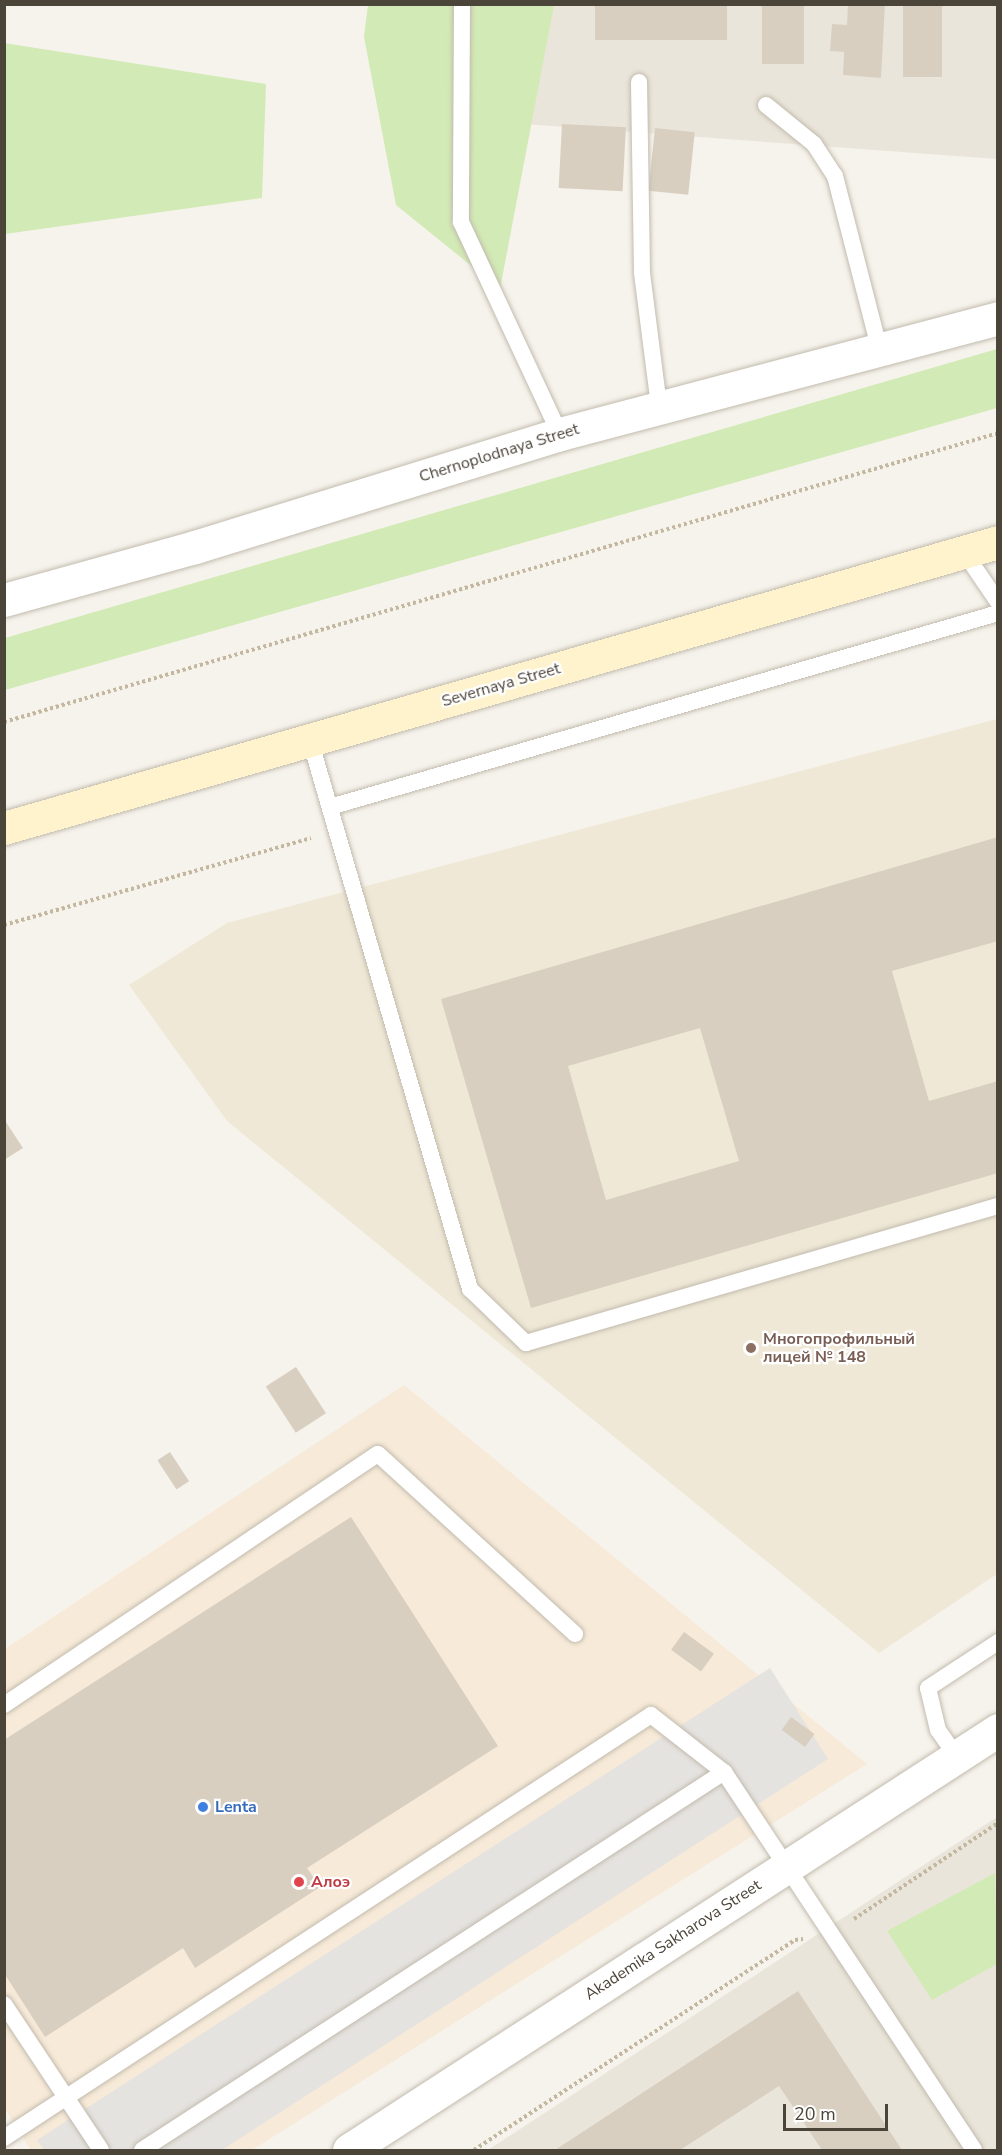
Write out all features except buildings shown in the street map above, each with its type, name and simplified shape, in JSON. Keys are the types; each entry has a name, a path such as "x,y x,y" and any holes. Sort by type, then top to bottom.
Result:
{"street":[{"name":"Chernoplodnaya Street","path":"4,600 195,547 560,434 998,318"},
{"name":"Severnaya Street","path":"4,828 998,542"},
{"name":"Akademika Sakharova Street","path":"349,2151 998,1730"}],"lane":[{"path":"462,4 461,222 560,434"},
{"path":"639,81 642,273 659,406"},
{"path":"766,105 814,144 835,176 880,351"},
{"path":"964,552 998,602"},
{"path":"330,807 998,613"},
{"path":"310,740 470,1289 526,1343 998,1206"},
{"path":"4,1705 378,1454 575,1634"},
{"path":"957,1757 938,1730 928,1688 998,1642"},
{"path":"4,2138 651,1715 724,1772 974,2151"},
{"path":"142,2151 724,1772"},
{"path":"4,2004 68,2097 101,2151"}],"path":[{"path":"4,722 998,433"},
{"path":"474,2151 795,1940 831,1934 998,1823"}],"shaded area":[{"path":"505,5 997,5 997,159 483,121"},
{"name":"Многопрофильный лицей № 148","path":"997,719 997,1574 879,1653 227,1121 129,985 227,923"},
{"path":"404,1385 867,1764 252,2150 31,2150 5,2109 5,1649"},
{"path":"770,1668 828,1759 222,2150 44,2150 37,2140"},
{"path":"997,1817 997,2150 488,2150"}],"green space":[{"path":"368,5 554,5 500,289 396,205 364,37"},
{"path":"4,43 266,84 262,198 5,234"},
{"path":"997,349 997,408 5,690 5,638"},
{"path":"995,1873 997,1964 932,2000 887,1931"}],"place":[{"name":"Многопрофильный лицей № 148","path":"751,1348"},
{"name":"Lenta","path":"203,1807"},
{"name":"Алоэ","path":"299,1882"}]}
